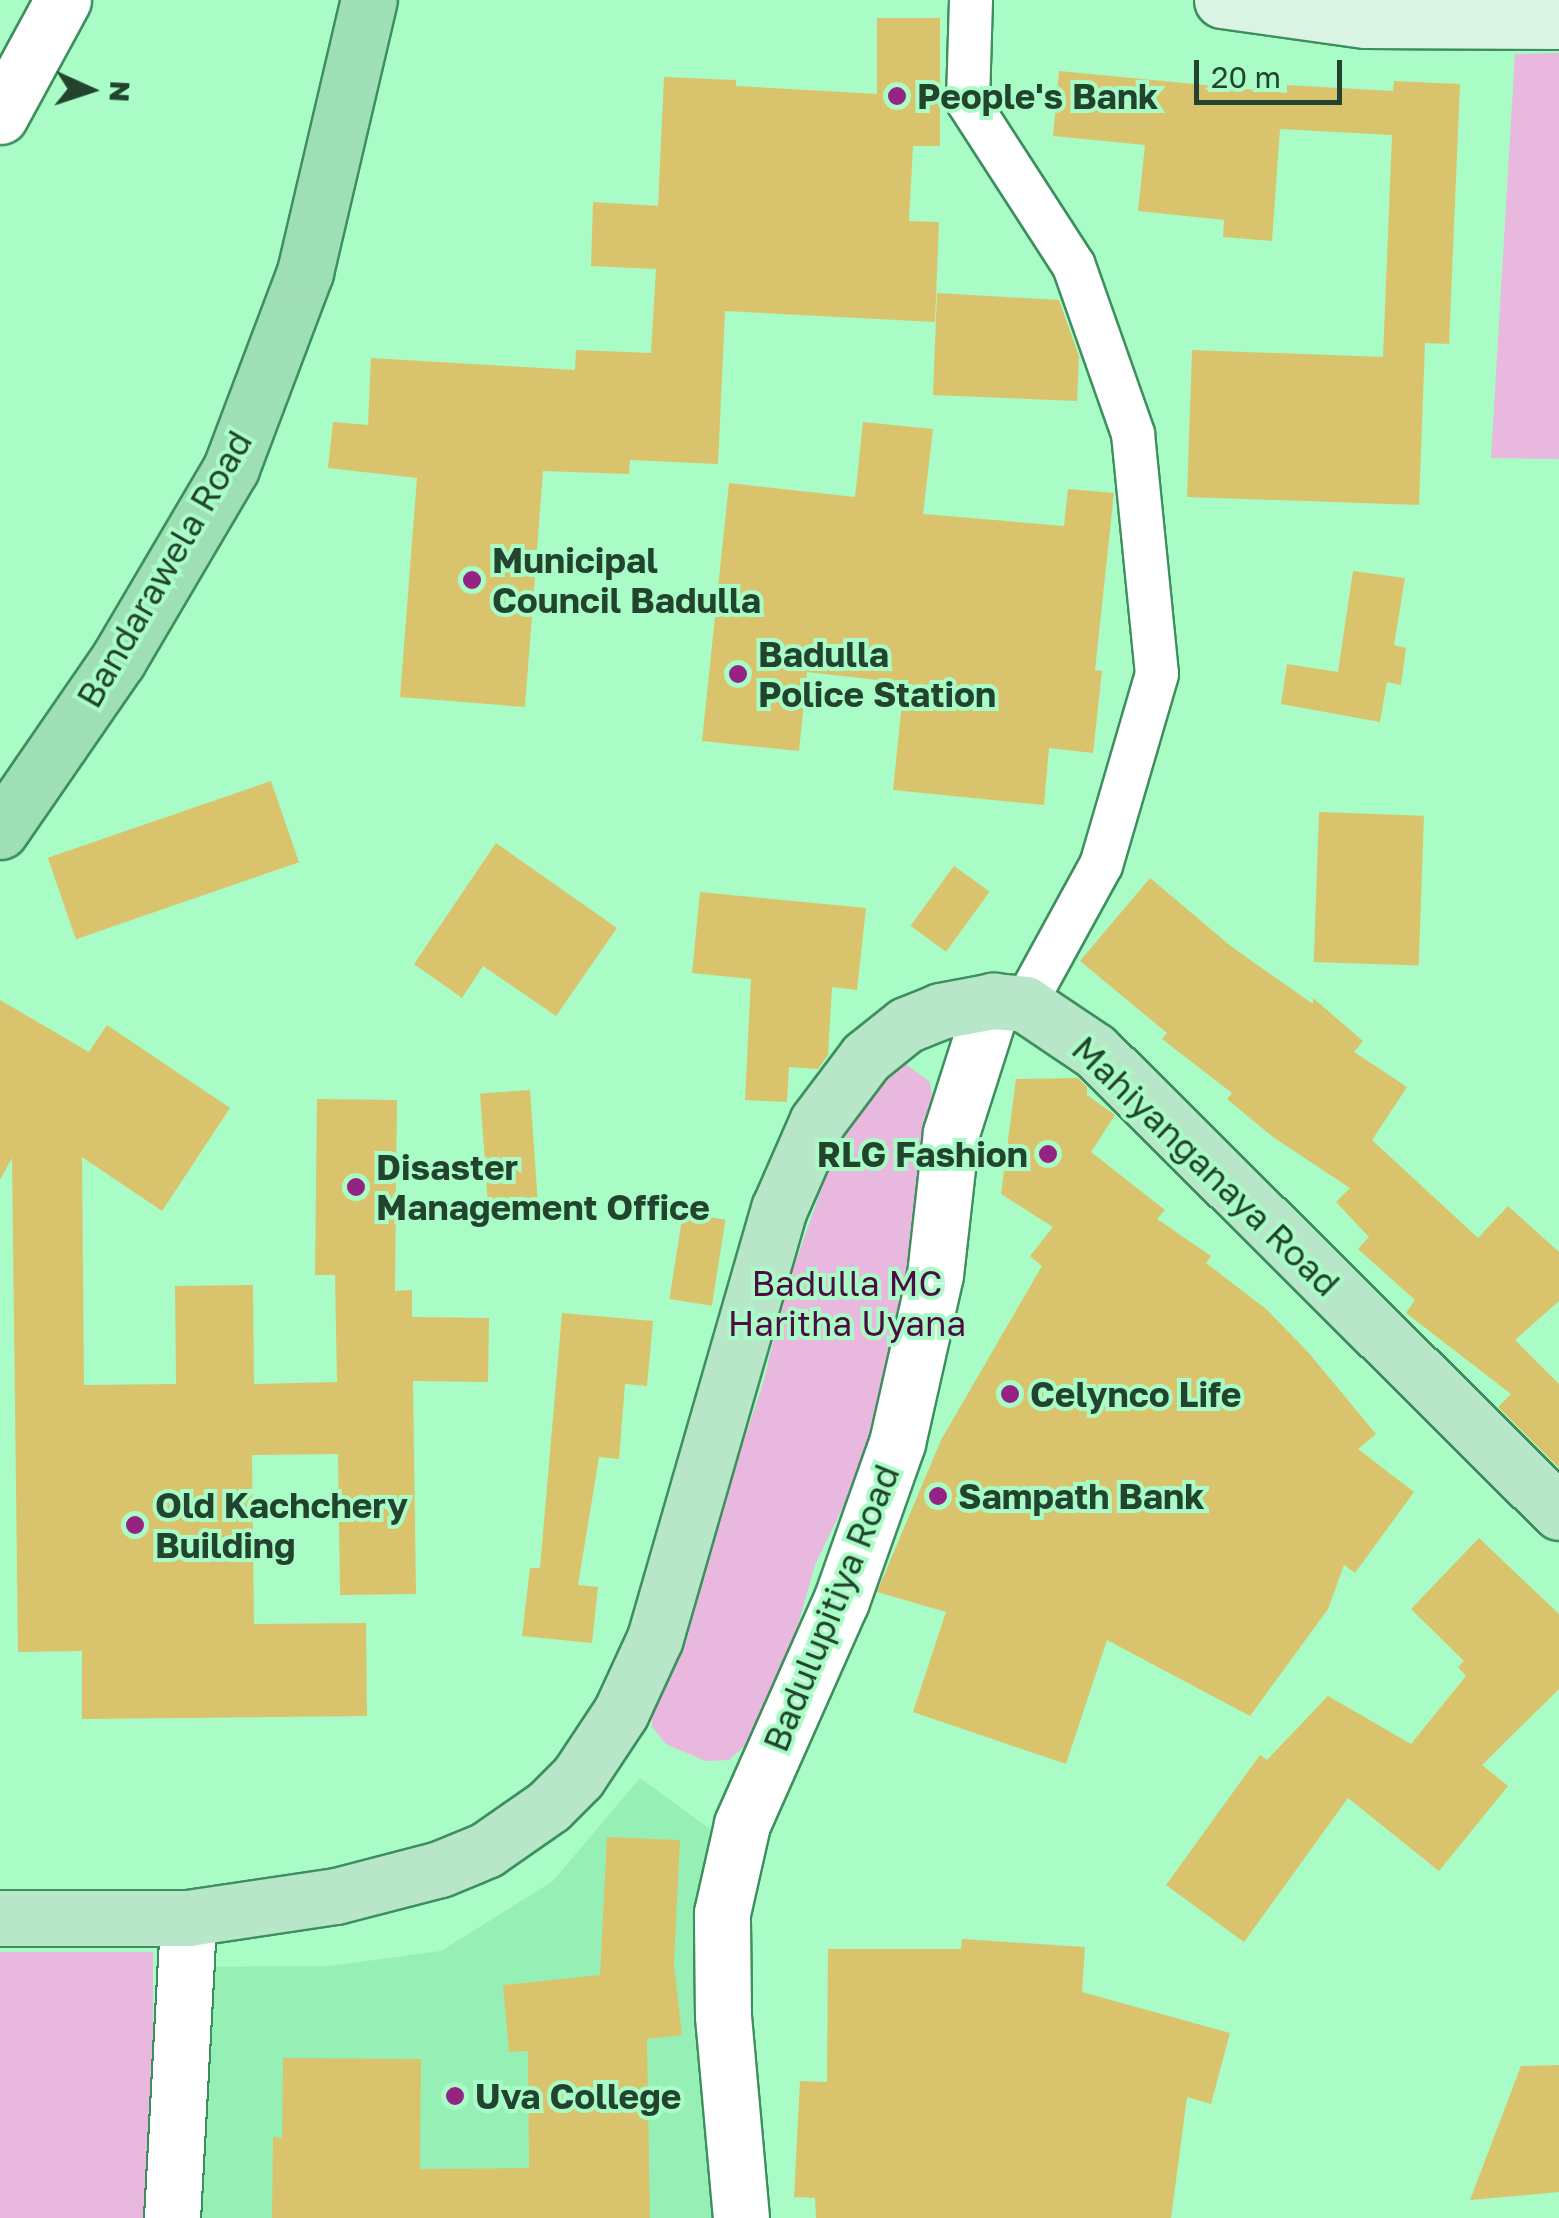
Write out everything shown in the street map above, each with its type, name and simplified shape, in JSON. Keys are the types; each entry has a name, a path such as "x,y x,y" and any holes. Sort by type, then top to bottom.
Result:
{"highway":[{"name":"Bandarawela Road","path":"0,832 118,660 231,468 305,272 369,0"}],"main road":[{"path":"1222,0 1365,20 1559,21"},
{"name":"Mahiyanganaya Road","path":"1009,1002 1095,1051 1559,1512"},
{"path":"0,1918 188,1918 336,1896 440,1869 524,1828 578,1778 622,1712 656,1638 779,1209 816,1122 866,1057 906,1025 940,1011 1009,1002"}],"street":[{"path":"0,116 64,0"},
{"name":"Badulupitiya Road","path":"741,2218 722,2016 722,1913 742,1824 841,1601 896,1442 934,1275 951,1133 1009,1002 1102,866 1157,674 1133,434 1074,266 968,102 971,0"},
{"path":"172,2218 188,1918"}],"shaded area":[{"name":"Uva College","path":"640,1778 714,1832 724,2218 192,2218 204,1967 329,1966 441,1951 552,1882"}],"green space":[{"path":"1559,53 1559,459 1491,458 1515,54"},
{"name":"Badulla MC Haritha Uyana","path":"899,1059 930,1082 939,1137 884,1393 853,1486 815,1565 770,1723 729,1760 705,1761 666,1744 652,1727 652,1698 688,1636 710,1538 763,1384 785,1292 852,1103"},
{"path":"0,1952 153,1952 153,2218 0,2218"}],"building":[{"path":"877,18 940,18 940,146 913,146 909,221 939,222 935,322 725,311 718,464 630,460 629,474 543,471 525,707 400,697 417,478 328,468 333,422 368,425 371,358 575,370 576,350 651,353 656,269 591,266 593,202 658,206 664,77 736,80 736,86 877,94"},
{"path":"1059,71 1287,93 1287,85 1393,91 1394,81 1460,84 1449,344 1425,343 1419,505 1187,497 1192,350 1383,357 1392,135 1280,129 1272,241 1223,237 1224,220 1138,211 1145,145 1053,136"},
{"path":"937,293 1059,300 1079,356 1077,401 933,395"},
{"path":"863,422 933,429 923,514 1064,526 1068,489 1114,493 1095,670 1102,671 1093,753 1049,748 1044,805 893,790 904,683 807,672 799,751 702,741 729,483 855,497"},
{"path":"1353,571 1405,578 1394,645 1406,648 1401,685 1387,682 1380,722 1281,704 1287,664 1338,672"},
{"path":"271,781 299,862 76,939 48,858"},
{"path":"1319,812 1424,816 1419,966 1314,962"},
{"path":"496,843 617,928 556,1016 483,966 462,998 414,964"},
{"path":"954,866 990,892 946,952 911,926"},
{"path":"1150,878 1232,947 1313,1004 1313,998 1363,1041 1354,1052 1407,1087 1372,1140 1478,1238 1508,1206 1559,1252 1559,1301 1515,1340 1559,1384 1559,1468 1498,1407 1511,1394 1406,1313 1415,1300 1358,1249 1369,1237 1336,1202 1350,1188 1273,1137 1227,1099 1232,1093 1162,1039 1167,1033 1080,961"},
{"path":"700,892 866,908 857,990 832,987 828,1055 818,1069 789,1067 787,1102 745,1100 751,979 692,973"},
{"name":"Old Kachchery Building","path":"0,1000 89,1052 107,1025 230,1108 162,1211 82,1157 84,1385 176,1384 175,1286 253,1285 254,1384 337,1382 335,1275 315,1275 317,1099 397,1100 395,1291 412,1290 412,1317 489,1318 488,1382 413,1381 416,1594 340,1595 338,1454 252,1455 254,1624 366,1623 367,1716 82,1719 82,1651 18,1652 12,1158 0,1180"},
{"path":"1078,1078 1087,1087 1087,1095 1115,1115 1091,1152 1165,1210 1157,1219 1211,1256 1206,1263 1266,1309 1308,1352 1376,1434 1358,1449 1414,1492 1355,1573 1344,1565 1328,1609 1250,1716 1107,1640 1066,1764 913,1712 946,1612 877,1592 941,1440 1042,1266 1030,1256 1053,1227 1001,1194 1016,1079"},
{"path":"530,1090 538,1198 488,1201 480,1093"},
{"path":"683,1213 725,1220 712,1306 669,1299"},
{"path":"562,1313 653,1321 647,1386 625,1384 619,1459 599,1457 578,1585 598,1587 592,1643 522,1636 530,1568 540,1568"},
{"path":"1479,1538 1559,1614 1559,1689 1482,1765 1508,1786 1439,1871 1348,1798 1244,1942 1166,1885 1260,1755 1267,1760 1328,1696 1411,1744 1466,1676 1458,1667 1464,1661 1411,1609"},
{"path":"607,1837 680,1840 674,1964 682,2035 647,2039 650,2218 272,2218 273,2137 282,2138 283,2058 421,2059 420,2169 529,2168 528,2051 509,2052 503,1985 600,1975"},
{"path":"962,1939 1085,1947 1082,1992 1230,2033 1211,2104 1187,2097 1171,2218 816,2218 815,2198 794,2197 800,2081 827,2082 828,1949 961,1949"},
{"path":"1559,2065 1559,2192 1470,2200 1521,2066"}],"place":[{"name":"People's Bank","path":"897,96"},
{"name":"Municipal Council Badulla","path":"472,580"},
{"name":"Badulla Police Station","path":"738,674"},
{"name":"RLG Fashion","path":"1048,1154"},
{"name":"Disaster Management Office","path":"356,1187"},
{"name":"Celynco Life","path":"1010,1394"},
{"name":"Sampath Bank","path":"938,1496"},
{"name":"Old Kachchery Building","path":"135,1525"},
{"name":"Uva College","path":"455,2096"}]}
